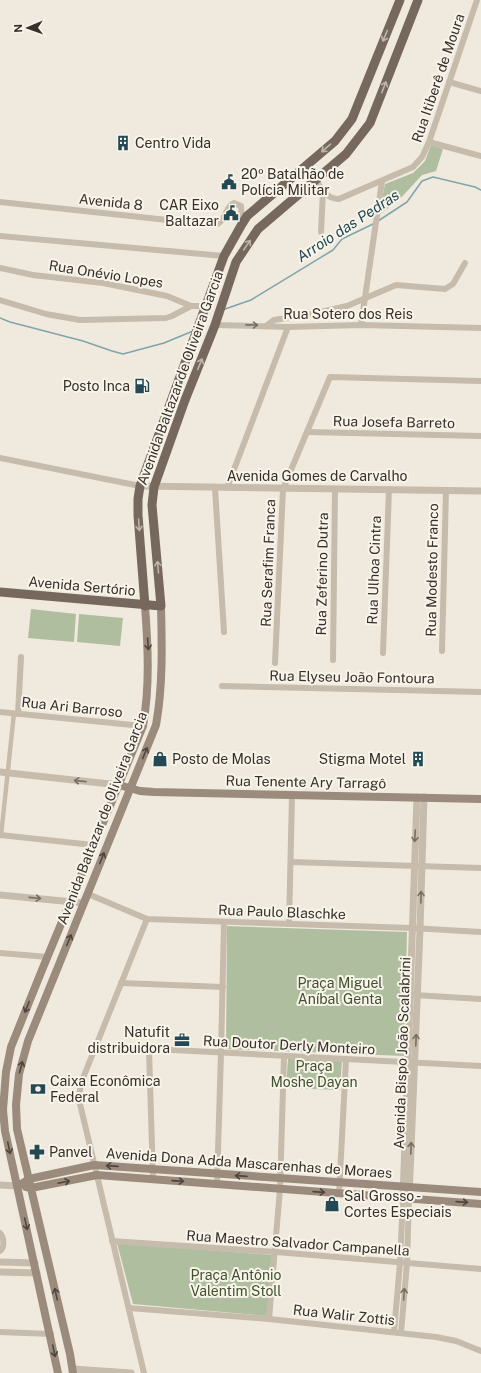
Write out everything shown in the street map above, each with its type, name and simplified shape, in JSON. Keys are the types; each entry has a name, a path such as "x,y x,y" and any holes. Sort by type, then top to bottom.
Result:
{"main road":[{"name":"Avenida Baltazar de Oliveira Garcia","path":"58,1373 51,1334 2,1110 6,1072 11,1047 143,726 149,665 138,515 140,486 224,256 247,216 335,141 352,119 400,0"},
{"name":"Avenida Baltazar de Oliveira Garcia","path":"73,1371 17,1129 16,1105 19,1074 28,1041 156,725 159,704 162,652 161,606 152,505 154,487 185,400 216,323 236,262 258,229 346,154 370,123 418,0"},
{"name":"Avenida Sertório","path":"0,592 145,606 161,606"},
{"name":"Rua Tenente Ary Tarragô","path":"119,785 130,789 154,792 481,799"},
{"name":"Avenida Dona Adda Mascarenhas de Moraes","path":"18,1186 29,1179 94,1165 481,1192"},
{"name":"Avenida Dona Adda Mascarenhas de Moraes","path":"18,1186 31,1188 97,1175 481,1204"}],"street":[{"name":"Rua Itiberê de Moura","path":"323,191 332,198 339,199 405,171 418,163 429,142 477,0"},
{"path":"450,82 481,91"},
{"path":"429,142 481,156"},
{"path":"316,180 323,191 321,232"},
{"path":"361,325 382,181"},
{"name":"Avenida 8","path":"0,202 214,225 220,222 228,207 234,203 241,206 242,224"},
{"path":"0,236 224,256"},
{"path":"266,326 274,320 347,306 399,285 445,289 454,284 465,263"},
{"name":"Rua Onévio Lopes","path":"0,268 33,275 103,283 168,296 191,306 206,306"},
{"path":"0,300 46,314 80,320 166,318 191,306"},
{"name":"Rua Sotero dos Reis","path":"216,323 288,327 361,325 481,328"},
{"path":"226,488 288,327"},
{"name":"Rua Serafim Franca","path":"275,663 283,489 330,377 481,380"},
{"name":"Rua Josefa Barreto","path":"307,432 481,436"},
{"path":"0,458 140,486"},
{"name":"Avenida Gomes de Carvalho","path":"140,486 481,491"},
{"path":"215,488 224,632"},
{"name":"Rua Zeferino Dutra","path":"333,660 335,489"},
{"name":"Rua Ulhoa Cintra","path":"383,653 389,489"},
{"name":"Rua Modesto Franco","path":"442,651 446,490"},
{"path":"21,657 16,713 1,835 93,845"},
{"name":"Rua Elyseu João Fontoura","path":"222,686 481,692"},
{"name":"Rua Ari Barroso","path":"0,712 143,726"},
{"path":"0,772 119,785"},
{"path":"289,924 292,795"},
{"name":"Avenida Bispo João Scalabrini","path":"401,1333 407,1263 406,1187 420,797"},
{"path":"291,862 481,868"},
{"name":"Rua Paulo Blaschke","path":"88,894 147,919 416,928 481,932"},
{"path":"0,895 84,903"},
{"path":"144,1373 79,1097 81,1083 147,919"},
{"path":"217,1184 224,922"},
{"path":"0,953 48,957"},
{"path":"121,983 223,987"},
{"path":"414,995 481,999"},
{"name":"Rua Doutor Derly Monteiro","path":"96,1046 149,1050 481,1066"},
{"path":"149,1050 152,1179"},
{"path":"269,1319 276,1252 280,1189 284,1056"},
{"path":"339,1194 346,1060"},
{"path":"0,1185 18,1186"},
{"name":"Avenida Bispo João Scalabrini","path":"394,1332 406,1198"},
{"path":"0,1233 3,1237 3,1247 0,1252"},
{"name":"Rua Maestro Salvador Campanella","path":"112,1241 276,1252 481,1269"},
{"path":"0,1262 35,1263"},
{"path":"0,1272 37,1273"},
{"name":"Rua Walir Zottis","path":"129,1308 269,1319 436,1337 456,1341 481,1351"},
{"path":"0,1332 51,1334"},
{"path":"73,1371 131,1373"}],"green space":[{"path":"431,145 443,149 436,171 422,175 398,201 379,215 385,184 413,173 425,161"},
{"path":"31,609 76,614 74,642 28,638"},
{"path":"79,614 123,618 120,646 77,642"},
{"name":"Praça Miguel Aníbal Genta","path":"227,926 407,932 404,1056 226,1049"},
{"name":"Praça Moshe Dayan","path":"288,1059 342,1060 340,1090 286,1088"},
{"name":"Praça Antônio Valentim Stoll","path":"117,1243 273,1255 267,1316 133,1304"}],"waterway":[{"name":"Arroio das Pedras","path":"378,221 407,202 422,181 433,177 475,187 481,190"},
{"name":"Arroio das Pedras","path":"225,309 251,300 333,250 342,239 373,224"},
{"name":"Arroio das Pedras","path":"0,318 83,341 123,354 164,343 193,331"}],"place":[{"name":"Centro Vida","path":"123,143"},
{"name":"20º Batalhão de Polícia Militar","path":"229,182"},
{"name":"CAR Eixo Baltazar","path":"231,213"},
{"name":"Posto Inca","path":"142,386"},
{"name":"Posto de Molas","path":"160,759"},
{"name":"Stigma Motel","path":"418,759"},
{"name":"Natufit distribuidora","path":"182,1040"},
{"name":"Caixa Econômica Federal","path":"38,1089"},
{"name":"Panvel","path":"37,1152"},
{"name":"Sal Grosso - Cortes Especiais","path":"332,1204"}]}
